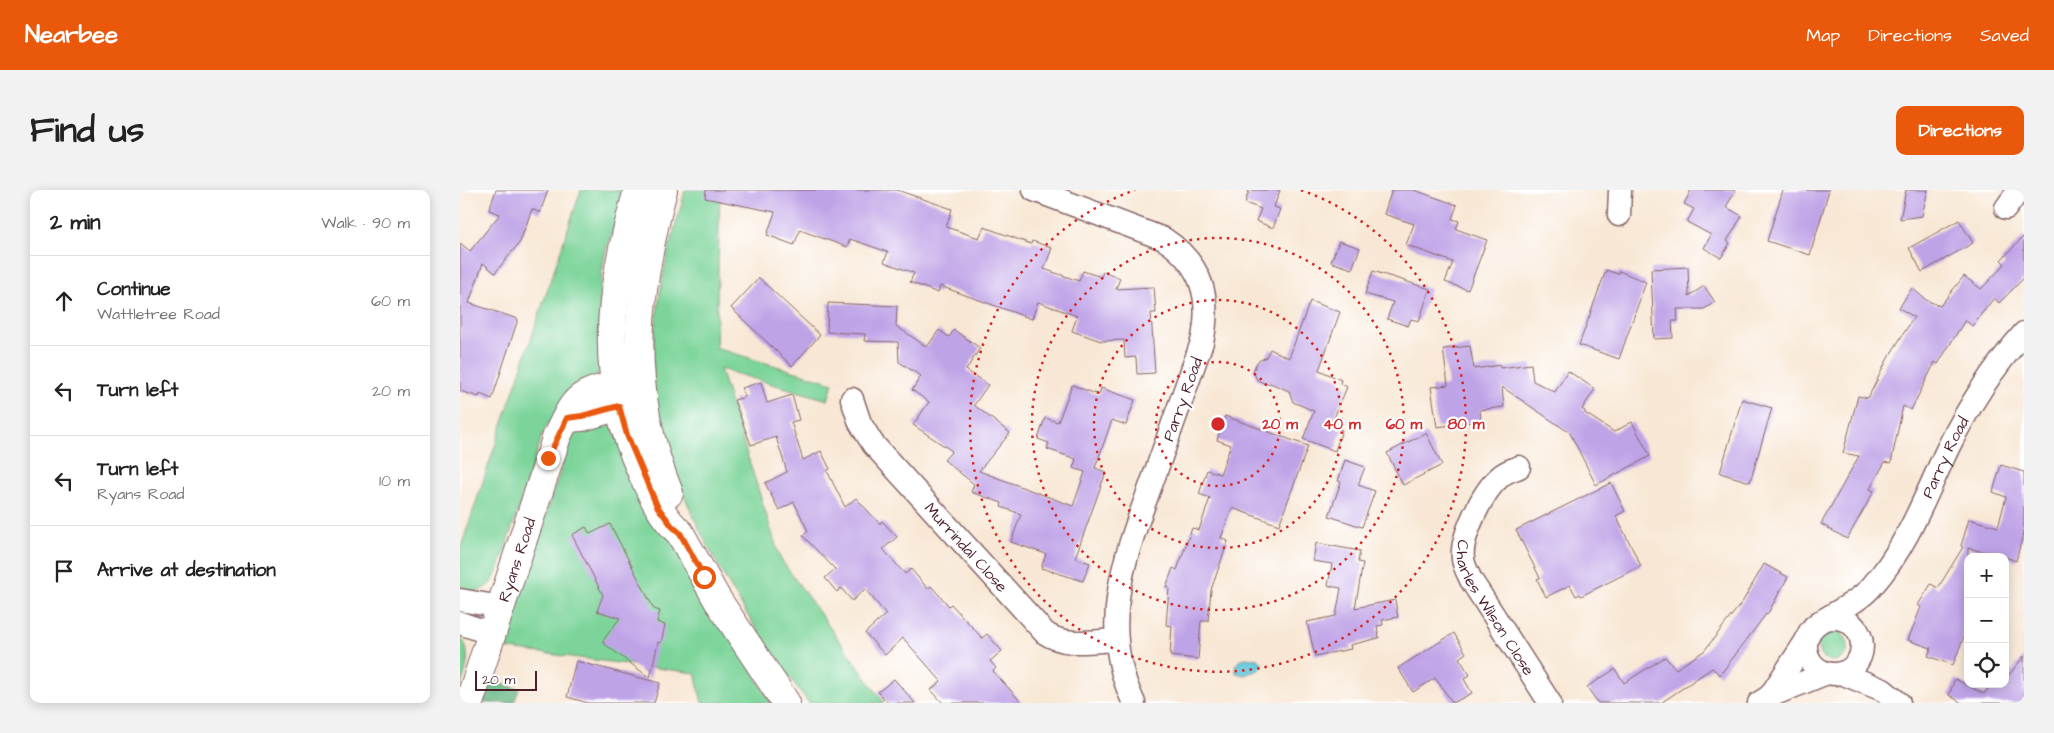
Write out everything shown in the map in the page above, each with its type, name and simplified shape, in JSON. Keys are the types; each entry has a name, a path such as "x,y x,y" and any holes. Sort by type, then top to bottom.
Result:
{"main road":[{"path":"629,392 612,347 614,292 619,262 638,190"},
{"path":"664,190 650,243 642,290 638,347 629,392 627,435 657,506 668,522 680,533 721,607 786,703"},
{"name":"Ryans Road","path":"469,703 548,458 567,418 582,416 629,392"}],"street":[{"name":"Parry Road","path":"1034,190 1164,239 1177,248 1196,272 1203,289 1206,324 1202,342 1130,543 1117,592 1116,640 1123,674 1134,703"},
{"path":"1619,215 1620,190"},
{"name":"Parry Road","path":"1827,618 1873,586 1893,557 1919,512 1947,450 1972,403 1990,375 2024,333"},
{"name":"Murrindal Close","path":"852,399 860,423 873,444 1045,633 1063,641 1116,640"},
{"name":"Charles Wilson Close","path":"1519,467 1501,476 1486,494 1466,533 1463,546 1453,559 1471,580 1550,703"},
{"name":"Parry Road","path":"1862,646 1865,619 1873,586"},
{"path":"460,600 501,607"},
{"path":"1764,699 1806,641 1813,627 1827,618 1845,620 1853,625 1862,646 1891,696"},
{"path":"460,623 492,634"},
{"path":"1806,641 1806,650 1813,665 1891,696"},
{"path":"1764,699 1855,665 1862,646"}],"green space":[{"path":"581,190 632,190 612,232 601,277 599,308 600,370 547,425 496,575 489,585 479,591 460,594 460,550"},
{"path":"685,190 720,190 716,348 833,383 828,400 720,369 780,558 884,703 809,703 757,630 732,589 708,546 687,502 670,458 658,414 653,372 655,327 662,281"},
{"path":"604,422 611,426 771,703 702,703 695,673 502,648 570,442 581,426"},
{"path":"1833,631 1844,635 1848,646 1844,657 1833,661 1822,657 1818,646 1822,635"},
{"path":"460,636 466,649 467,662 460,689"},
{"path":"490,680 519,689 514,703 483,703"}],"water":[{"path":"1244,658 1258,659 1262,663 1262,667 1245,675 1236,673 1235,665"}],"building":[{"path":"496,190 548,190 540,213 532,209 520,242 495,273 483,263 469,303 518,319 492,399 480,394 479,397 460,391 460,243 470,251 500,214 489,210"},
{"path":"706,190 897,190 952,209 946,227 979,238 984,227 1031,244 1032,241 1052,248 1044,269 1079,281 1083,271 1101,277 1103,271 1120,278 1116,289 1154,287 1156,313 1151,313 1155,373 1137,374 1136,357 1125,358 1124,340 1101,341 1072,331 1077,316 1038,302 1032,319 940,286 938,293 910,282 914,273 884,262 888,252 850,239 847,247 800,230 794,245 767,235 775,212 705,198"},
{"path":"1249,190 1280,190 1274,207 1280,209 1273,228 1256,221 1261,209 1245,203"},
{"path":"1392,190 1414,190 1457,205 1452,219 1459,221 1456,229 1487,240 1468,290 1445,282 1453,262 1406,245 1414,224 1384,214"},
{"path":"1691,190 1736,190 1726,207 1742,216 1727,241 1730,243 1721,258 1704,248 1711,235 1687,222 1694,209 1684,204"},
{"path":"1783,190 1829,190 1810,255 1767,241"},
{"path":"1906,190 1928,190 1922,216 1900,219"},
{"path":"1959,220 1973,243 1922,272 1909,248"},
{"path":"2024,236 2024,278 1999,303 1994,298 1972,326 1965,320 1938,364 1935,362 1911,410 1903,406 1891,463 1885,462 1870,489 1874,491 1847,539 1821,524 1859,456 1843,453 1858,396 1868,398 1888,358 1914,317 1899,308 1912,288 1926,300 1940,306 1964,276 1981,289 2005,264 2001,260"},
{"path":"1339,241 1360,248 1352,269 1331,262"},
{"path":"1688,267 1689,296 1704,286 1715,302 1704,309 1677,309 1678,321 1672,321 1673,338 1654,339 1651,269"},
{"path":"1606,270 1618,274 1619,271 1646,282 1619,359 1579,345"},
{"path":"1373,271 1430,289 1419,321 1411,319 1408,326 1387,319 1393,302 1365,294"},
{"path":"759,278 820,335 792,366 731,308"},
{"path":"1310,301 1340,312 1319,370 1341,380 1340,383 1347,387 1331,425 1342,430 1335,451 1303,439 1314,411 1293,402 1289,391 1257,380 1253,371 1257,362 1266,357 1270,349 1289,358"},
{"path":"828,303 897,306 896,326 927,347 939,330 949,337 954,330 980,348 966,370 988,385 974,405 1010,433 979,471 1073,506 1085,472 1073,468 1076,459 1047,449 1049,443 1038,439 1045,418 1058,422 1072,385 1099,395 1101,388 1135,400 1126,425 1112,420 1095,468 1106,472 1075,558 1090,563 1083,581 1041,568 1046,554 1011,542 1021,514 1001,507 1002,503 971,492 974,484 944,460 952,451 913,425 929,402 912,390 921,376 899,362 898,342 864,341 865,334 827,332"},
{"path":"1470,346 1474,369 1500,365 1500,368 1531,364 1533,381 1555,392 1568,371 1595,389 1582,409 1585,413 1614,432 1632,422 1650,456 1596,485 1570,433 1502,387 1504,407 1480,410 1481,421 1437,427 1431,387 1448,385 1443,349"},
{"path":"761,382 767,403 792,395 799,420 791,422 803,460 821,451 830,469 827,471 845,507 856,498 880,524 882,521 897,537 883,549 905,574 911,569 928,589 931,586 949,606 951,604 982,638 987,634 1002,651 990,661 996,668 993,671 1022,703 943,703 931,690 941,681 903,638 885,655 865,633 886,614 865,589 852,601 841,588 837,592 825,578 835,569 803,536 808,531 794,502 779,510 765,483 787,472 776,437 751,445 734,400 745,397 742,388"},
{"path":"1742,399 1772,408 1750,482 1720,473"},
{"path":"1225,416 1308,446 1279,525 1232,508 1221,538 1228,541 1211,590 1208,621 1201,621 1198,659 1170,656 1172,626 1166,625 1169,588 1166,587 1173,568 1177,570 1192,528 1199,530 1210,498 1199,494 1207,470 1220,474 1231,445 1217,440"},
{"path":"1426,433 1442,465 1403,485 1387,453"},
{"path":"1345,460 1365,467 1358,485 1375,491 1362,527 1329,516 1341,482 1338,481"},
{"path":"2001,465 2024,472 2024,530 2016,561 2009,558 2009,553 1989,553 1968,548 1968,553 1964,553 1964,636 1953,665 1928,656 1931,648 1908,640 1921,607 1918,605 1931,584 1938,588 1963,547 1961,546 1969,519 1998,527 2006,497 1993,492"},
{"path":"1611,483 1625,511 1616,516 1641,566 1581,596 1580,594 1576,596 1570,585 1546,597 1537,579 1540,578 1516,530"},
{"path":"610,524 654,609 660,611 657,622 665,625 661,643 658,642 650,678 602,642 620,618 597,611 603,595 572,535 586,527 590,534"},
{"path":"1316,543 1360,551 1358,562 1363,563 1355,608 1395,600 1398,617 1382,620 1383,625 1377,626 1379,638 1350,645 1351,649 1315,656 1307,622 1336,616 1341,588 1328,586 1332,564 1313,561"},
{"path":"1764,564 1788,577 1767,615 1720,675 1712,668 1661,703 1598,703 1587,687 1615,669 1624,683 1665,657 1676,669 1704,651 1743,601"},
{"path":"1454,633 1466,653 1459,658 1470,675 1464,679 1472,693 1453,703 1435,678 1413,692 1398,668"},
{"path":"2024,656 2024,703 1962,703 1949,695 1955,679 1964,684 1964,688 1972,688 1984,694 1989,688 2009,688 2009,675"},
{"path":"576,661 660,683 654,703 588,703 567,697"},
{"path":"894,679 915,703 888,703 878,692"}],"route":[{"path":"548,458 567,418 576,418 619,406 627,435 657,506 665,518 680,533 704,577"}]}
